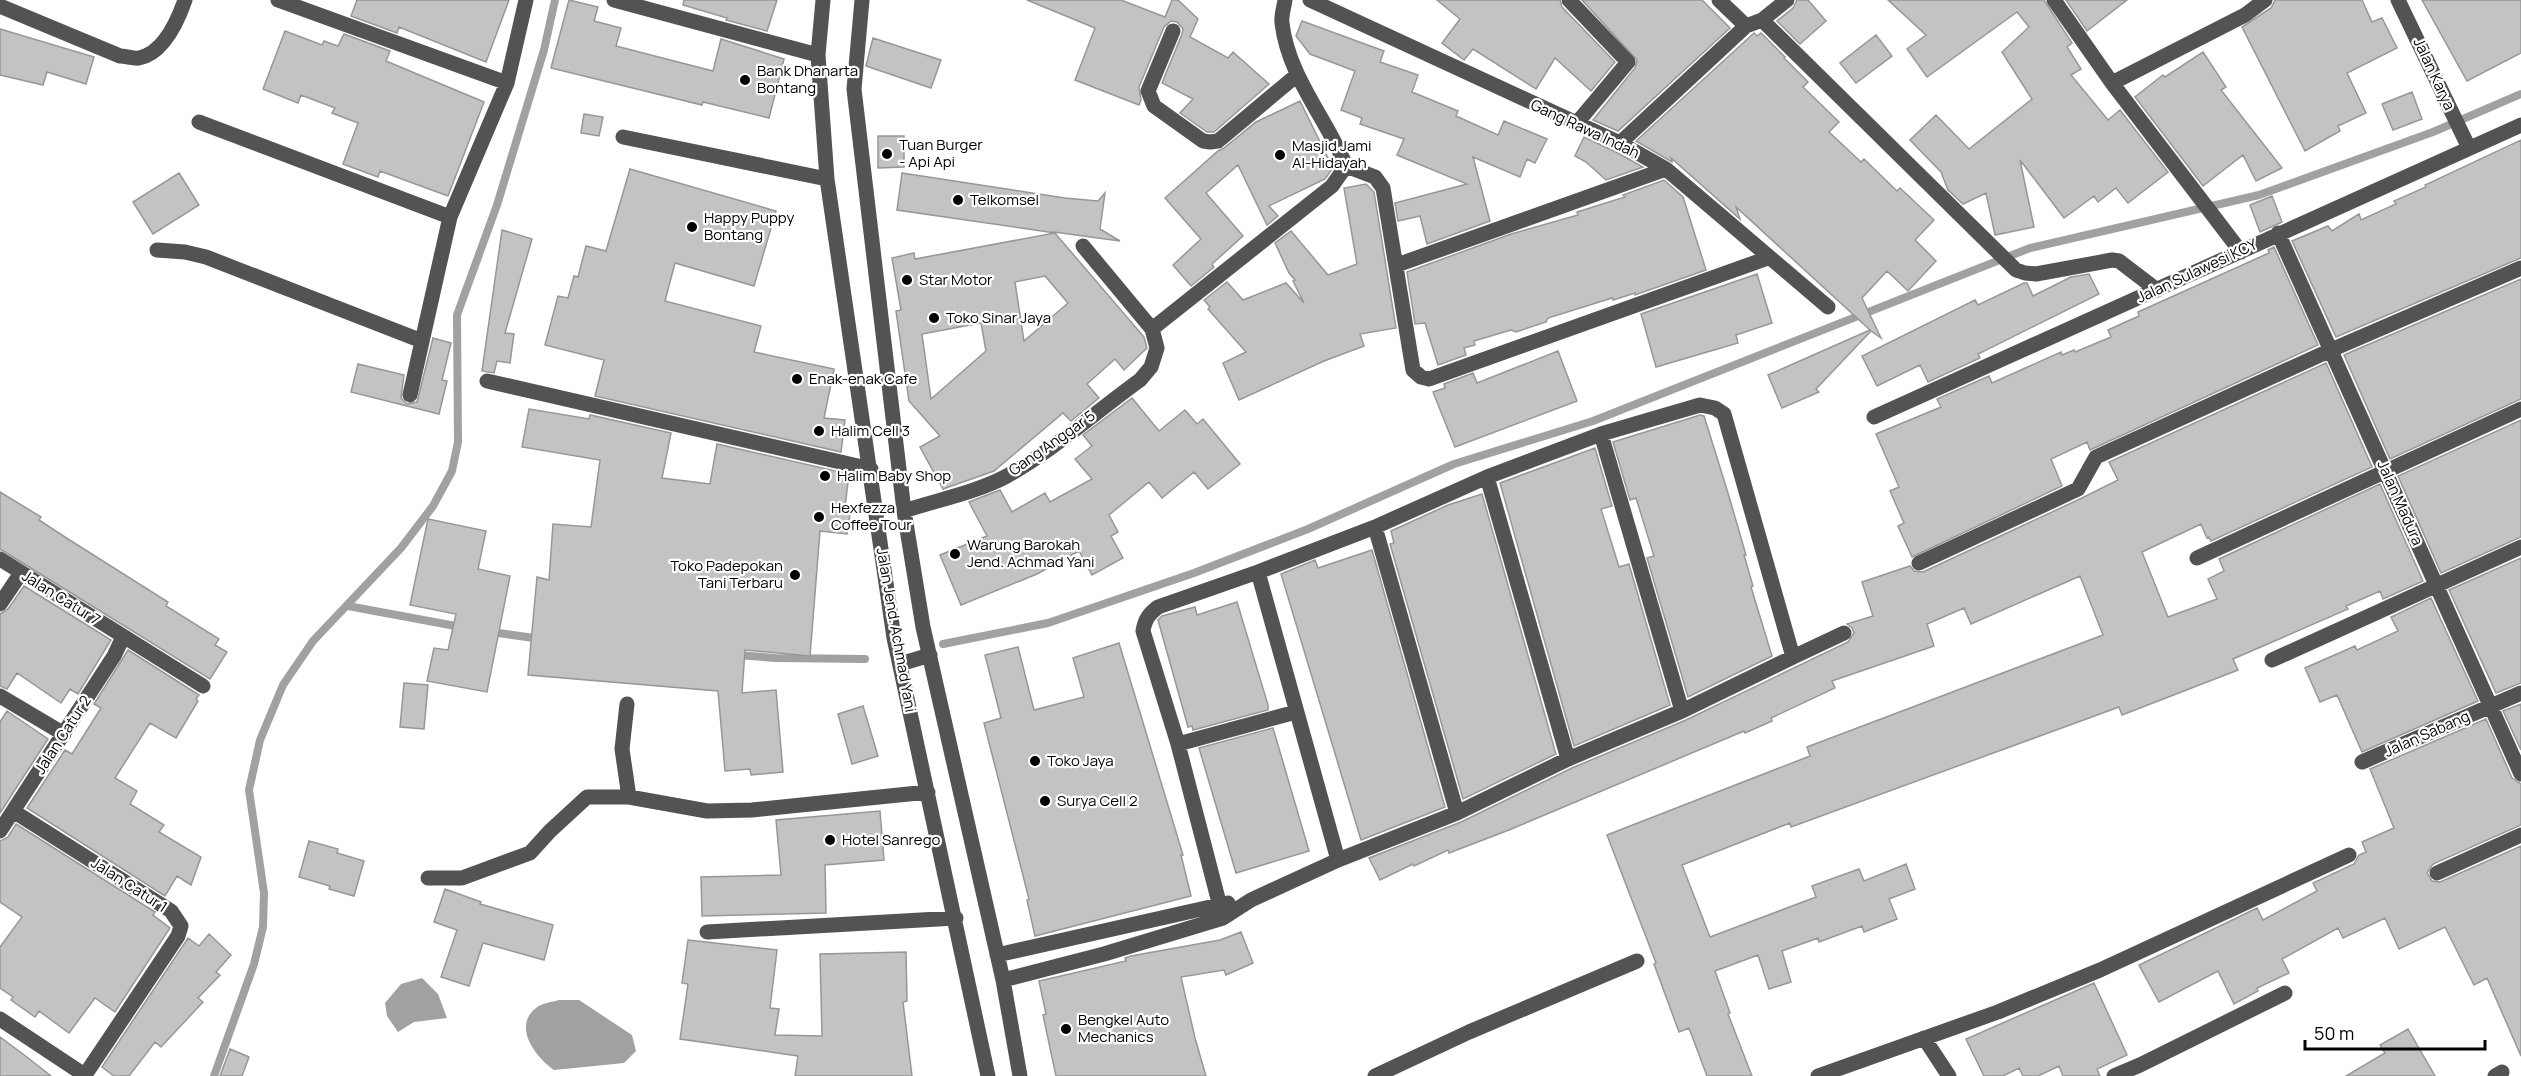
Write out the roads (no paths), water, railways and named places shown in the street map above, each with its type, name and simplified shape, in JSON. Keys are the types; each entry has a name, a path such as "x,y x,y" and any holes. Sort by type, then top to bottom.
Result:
{"street":[{"path":"0,6 120,56 140,58 161,46 177,24 185,0"},
{"path":"279,0 297,3 507,83"},
{"path":"410,394 450,217 507,83 526,0"},
{"path":"614,0 819,55"},
{"name":"Jalan Jend. Achmad Yani","path":"823,0 819,55 827,179 870,469 900,664 988,1076"},
{"name":"Jalan Jend. Achmad Yani","path":"862,0 854,89 904,511 923,627 1003,980 1020,1076"},
{"path":"1285,0 1281,20 1297,75 1346,165 1375,177 1383,188 1413,370 1421,377 1428,379 1768,258"},
{"name":"Gang Rawa Indah","path":"1310,0 1620,143 1666,169 1828,307"},
{"path":"1569,0 1628,62 1576,124"},
{"path":"1719,0 1746,26"},
{"path":"1620,143 1746,26 1762,20 1787,0"},
{"path":"2055,0 2112,83 2241,252"},
{"path":"2112,83 2244,15 2265,0"},
{"name":"Jalan Karya","path":"2398,0 2469,148"},
{"path":"1762,20 2016,270 2036,274 2112,260 2119,261 2157,290"},
{"path":"1173,31 1148,91 1150,99 1154,106 1203,141 1218,141 1297,75"},
{"path":"199,122 450,217"},
{"name":"Jalan Sulawesi KCY","path":"1874,417 2521,125"},
{"path":"623,137 827,179"},
{"path":"1083,246 1152,329 1332,186 1346,165"},
{"path":"1397,265 1666,169"},
{"name":"Jalan Madura","path":"2278,233 2521,774"},
{"path":"157,250 185,252 206,257 422,341"},
{"path":"1919,563 2078,489 2096,457 2331,350 2521,268"},
{"name":"Gang Anggar 5","path":"904,511 981,487 1028,463 1140,380 1150,367 1157,348 1152,329"},
{"path":"487,381 870,469"},
{"path":"1222,911 1178,744 1143,631 1144,621 1158,607 1375,527 1487,477 1601,434 1700,405 1715,408 1724,414 1793,657"},
{"path":"2197,558 2521,409"},
{"path":"1601,434 1682,711"},
{"path":"1487,477 1568,759"},
{"path":"1375,527 1457,813"},
{"path":"2272,660 2521,547"},
{"name":"Jalan Catur 7","path":"0,559 203,686"},
{"path":"1257,572 1338,860"},
{"path":"0,604 21,573"},
{"path":"1003,980 1104,954 1251,900 1338,860 1457,813 1568,759 1682,711 1844,633"},
{"name":"Jalan Catur 2","path":"0,831 114,656 123,637"},
{"path":"900,664 930,655"},
{"name":"Jalan Sabang","path":"2362,762 2521,693"},
{"path":"0,696 64,734"},
{"path":"627,704 622,749 629,797"},
{"path":"1178,744 1296,712"},
{"path":"428,879 462,878 530,853 587,797 629,797 707,811 752,810 928,792"},
{"name":"Jalan Catur 1","path":"13,811 171,911 181,926 178,936 85,1075"},
{"path":"2437,873 2521,835"},
{"path":"1818,1076 1998,1012 2100,970 2349,855"},
{"path":"997,955 1222,911"},
{"path":"707,932 956,918"},
{"path":"1374,1076 1469,1032 1637,961"},
{"path":"2114,1076 2285,993"},
{"path":"0,1019 85,1075"},
{"path":"1924,1038 1949,1076"}],"waterway":[{"path":"214,1076 254,964 263,927 264,893 249,790 260,740 283,685 313,641 401,548 433,506 452,471 458,442 457,315 497,205 544,50 555,0"},
{"path":"943,644 1048,623 1194,573 1308,529 1454,464 1593,421 2030,248 2259,195 2433,132 2521,94"},
{"path":"348,606 461,627"},
{"path":"491,632 541,639"},
{"path":"736,655 865,659"}],"place":[{"name":"Bank Dhanarta Bontang","path":"745,80"},
{"name":"Tuan Burger - Api Api","path":"887,154"},
{"name":"Masjid Jami Al-Hidayah","path":"1280,155"},
{"name":"Telkomsel","path":"958,200"},
{"name":"Happy Puppy Bontang","path":"692,227"},
{"name":"Star Motor","path":"907,280"},
{"name":"Toko Sinar Jaya","path":"934,318"},
{"name":"Enak-enak Cafe","path":"797,379"},
{"name":"Halim Cell 3","path":"819,431"},
{"name":"Halim Baby Shop","path":"825,476"},
{"name":"Hexfezza Coffee Tour","path":"819,517"},
{"name":"Warung Barokah Jend. Achmad Yani","path":"955,554"},
{"name":"Toko Padepokan Tani Terbaru","path":"795,575"},
{"name":"Toko Jaya","path":"1035,761"},
{"name":"Surya Cell 2","path":"1045,801"},
{"name":"Hotel Sanrego","path":"830,840"},
{"name":"Bengkel Auto Mechanics","path":"1066,1029"}]}
